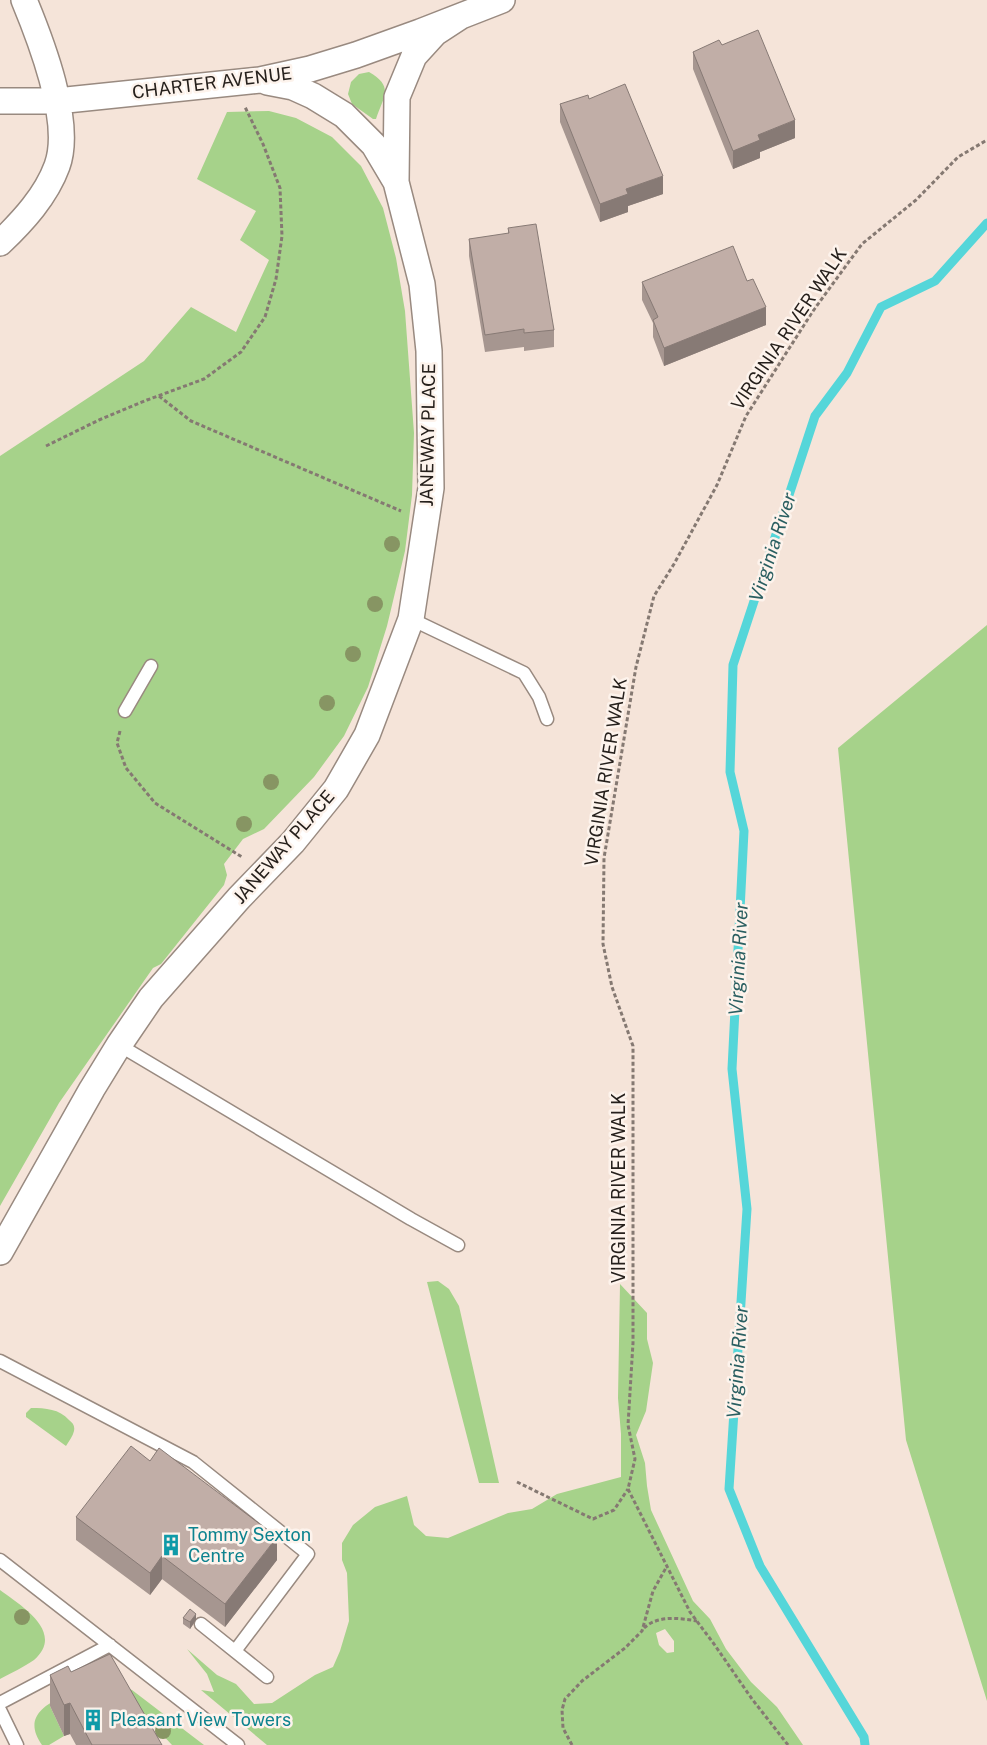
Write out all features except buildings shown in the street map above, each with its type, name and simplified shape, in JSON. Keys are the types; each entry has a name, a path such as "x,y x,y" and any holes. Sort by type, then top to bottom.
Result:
{"street":[{"path":"0,243 33,207 48,186 58,165 62,136 57,101 40,38 24,0"},
{"name":"CHARTER AVENUE","path":"0,101 57,101 260,80 310,69 356,55 457,8 502,0"},
{"name":"JANEWAY PLACE","path":"0,1252 92,1089 119,1045 152,998 293,842 336,788 367,735 411,619 431,488 429,351 422,284 396,182 397,97 414,56 457,8"},
{"name":"JANEWAY PLACE","path":"260,80 300,90 344,115 374,145 396,182"}],"lane":[{"path":"411,619 524,673 540,696 547,719"},
{"path":"125,711 151,666"},
{"path":"119,1045 411,1219 458,1244"},
{"path":"0,1361 193,1462 308,1554 235,1651"},
{"path":"0,1560 238,1745"},
{"path":"201,1624 267,1677"},
{"path":"0,1703 110,1645"},
{"path":"0,1710 17,1745"}],"path":[{"path":"46,446 98,420 204,379 241,352 265,317 276,279 282,236 280,188 263,144 233,84"},
{"name":"VIRGINIA RIVER WALK","path":"628,1489 635,1459 628,1425 633,1343 633,1046 612,987 603,944 604,858 636,668 654,596 674,564 717,484 746,416 813,311 862,244 916,200 958,157 987,140"},
{"path":"159,395 191,421 426,522"},
{"path":"125,711 117,743 126,768 155,803 264,872"},
{"path":"517,1482 593,1519 614,1510 628,1489 690,1612 752,1699 788,1745"},
{"path":"642,1631 653,1591 667,1565"},
{"path":"572,1745 563,1728 562,1710 565,1699 582,1680 625,1648 652,1621 680,1618 698,1621"}],"green space":[{"path":"369,72 382,83 385,93 376,119 373,119 352,104 348,94 351,82 359,74"},
{"path":"269,111 296,118 332,137 361,166 383,208 396,258 405,311 414,433 412,495 405,551 387,626 368,687 344,736 314,777 264,829 243,839 224,864 227,875 224,885 161,964 153,968 59,1103 0,1206 0,456 144,361 191,307 236,332 269,260 240,240 256,211 197,179 227,112"},
{"path":"987,625 987,1701 906,1440 838,748"},
{"path":"438,1281 449,1289 459,1306 499,1483 479,1483 427,1282"},
{"path":"620,1284 647,1313 647,1339 653,1363 646,1411 636,1435 645,1463 651,1510 693,1601 710,1619 726,1649 751,1682 777,1707 803,1745 267,1745 201,1690 214,1692 207,1674 187,1649 217,1675 236,1684 254,1704 272,1703 315,1675 333,1667 349,1621 347,1573 342,1560 342,1543 353,1525 375,1507 407,1496 414,1525 426,1536 448,1538 508,1513 532,1509 557,1494 621,1477 621,1434 618,1398","holes":["665,1629 674,1641 674,1652 667,1653 659,1645 656,1633"]},
{"path":"31,1408 57,1411 72,1422 74,1431 66,1446 26,1417 26,1413"},
{"path":"0,1590 28,1611 43,1630 45,1639 43,1650 34,1660 0,1679"},
{"path":"124,1687 132,1690 204,1745 172,1745 145,1716"},
{"path":"61,1697 50,1706 64,1736 49,1745 42,1745 35,1729 37,1716 46,1706"}],"waterway":[{"name":"Virginia River","path":"865,1745 864,1737 760,1566 729,1489 747,1209 732,1069 744,831 730,772 733,665 815,416 847,373 881,307 935,281 987,223"}],"place":[{"name":"Tommy Sexton Centre","path":"171,1545"},
{"name":"Pleasant View Towers","path":"93,1720"}]}
